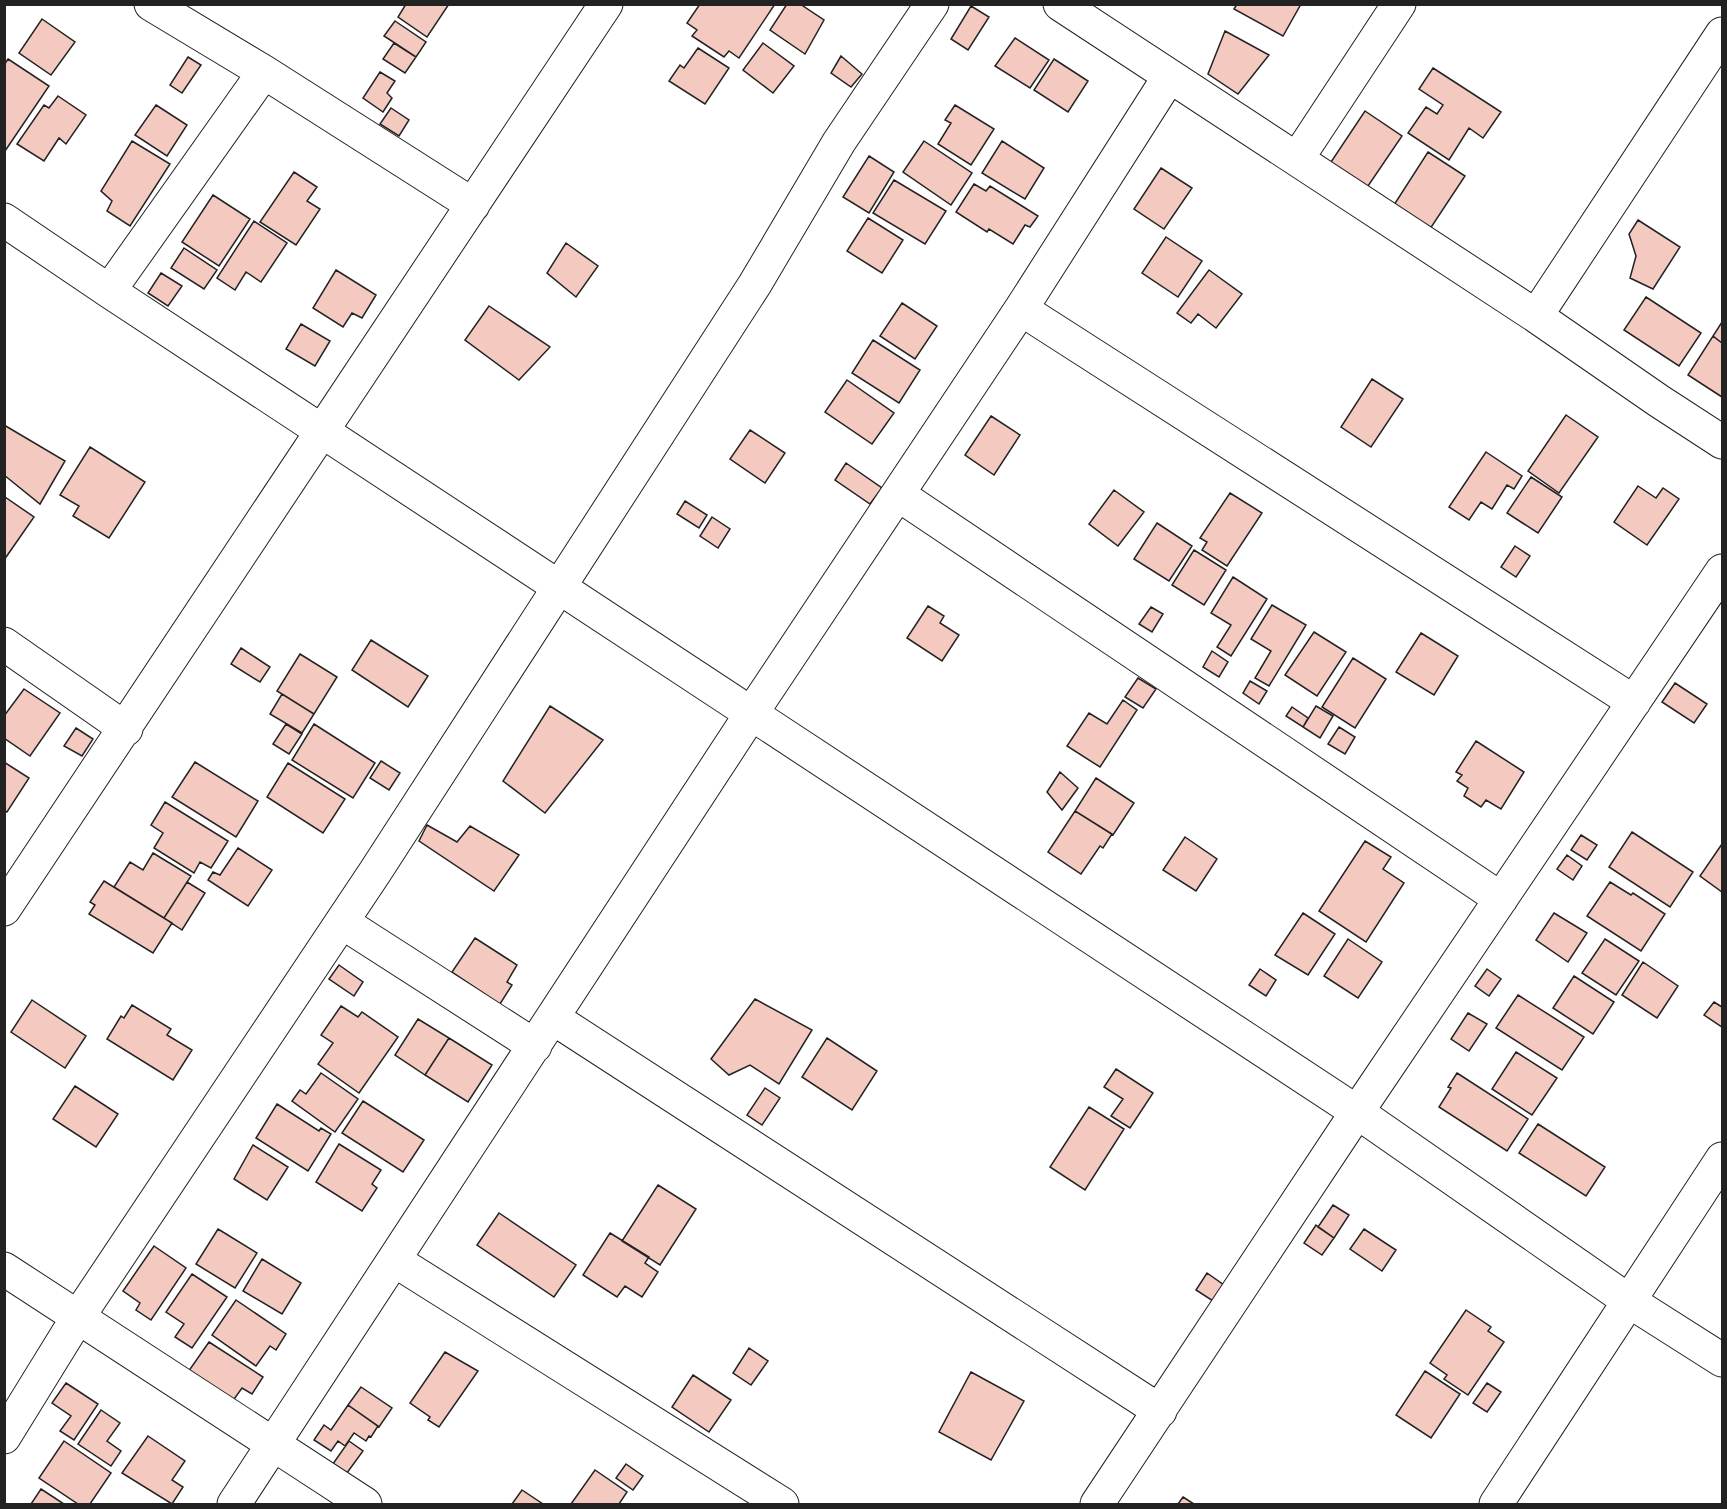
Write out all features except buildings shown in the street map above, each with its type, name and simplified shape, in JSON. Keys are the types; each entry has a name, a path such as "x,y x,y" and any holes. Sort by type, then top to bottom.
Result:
{"street":[{"path":"151,4 264,72 473,205"},
{"path":"4,1437 78,1317 342,922 755,284 838,142 932,4"},
{"path":"1297,159 1399,4"},
{"path":"1061,5 1536,316 1722,442"},
{"path":"4,909 126,729 602,6"},
{"path":"1536,316 1722,34"},
{"path":"109,291 264,72"},
{"path":"234,1504 752,714 1021,309 1168,77"},
{"path":"4,220 1357,1112 1629,1301 1722,1360"},
{"path":"1021,309 1634,702"},
{"path":"899,495 1501,899"},
{"path":"1097,1504 1357,1112 1722,571"},
{"path":"4,645 126,729"},
{"path":"342,922 535,1046"},
{"path":"553,1018 1160,1411"},
{"path":"1496,1504 1722,1159"},
{"path":"394,1260 782,1504"},
{"path":"4,1269 365,1504"}]}
